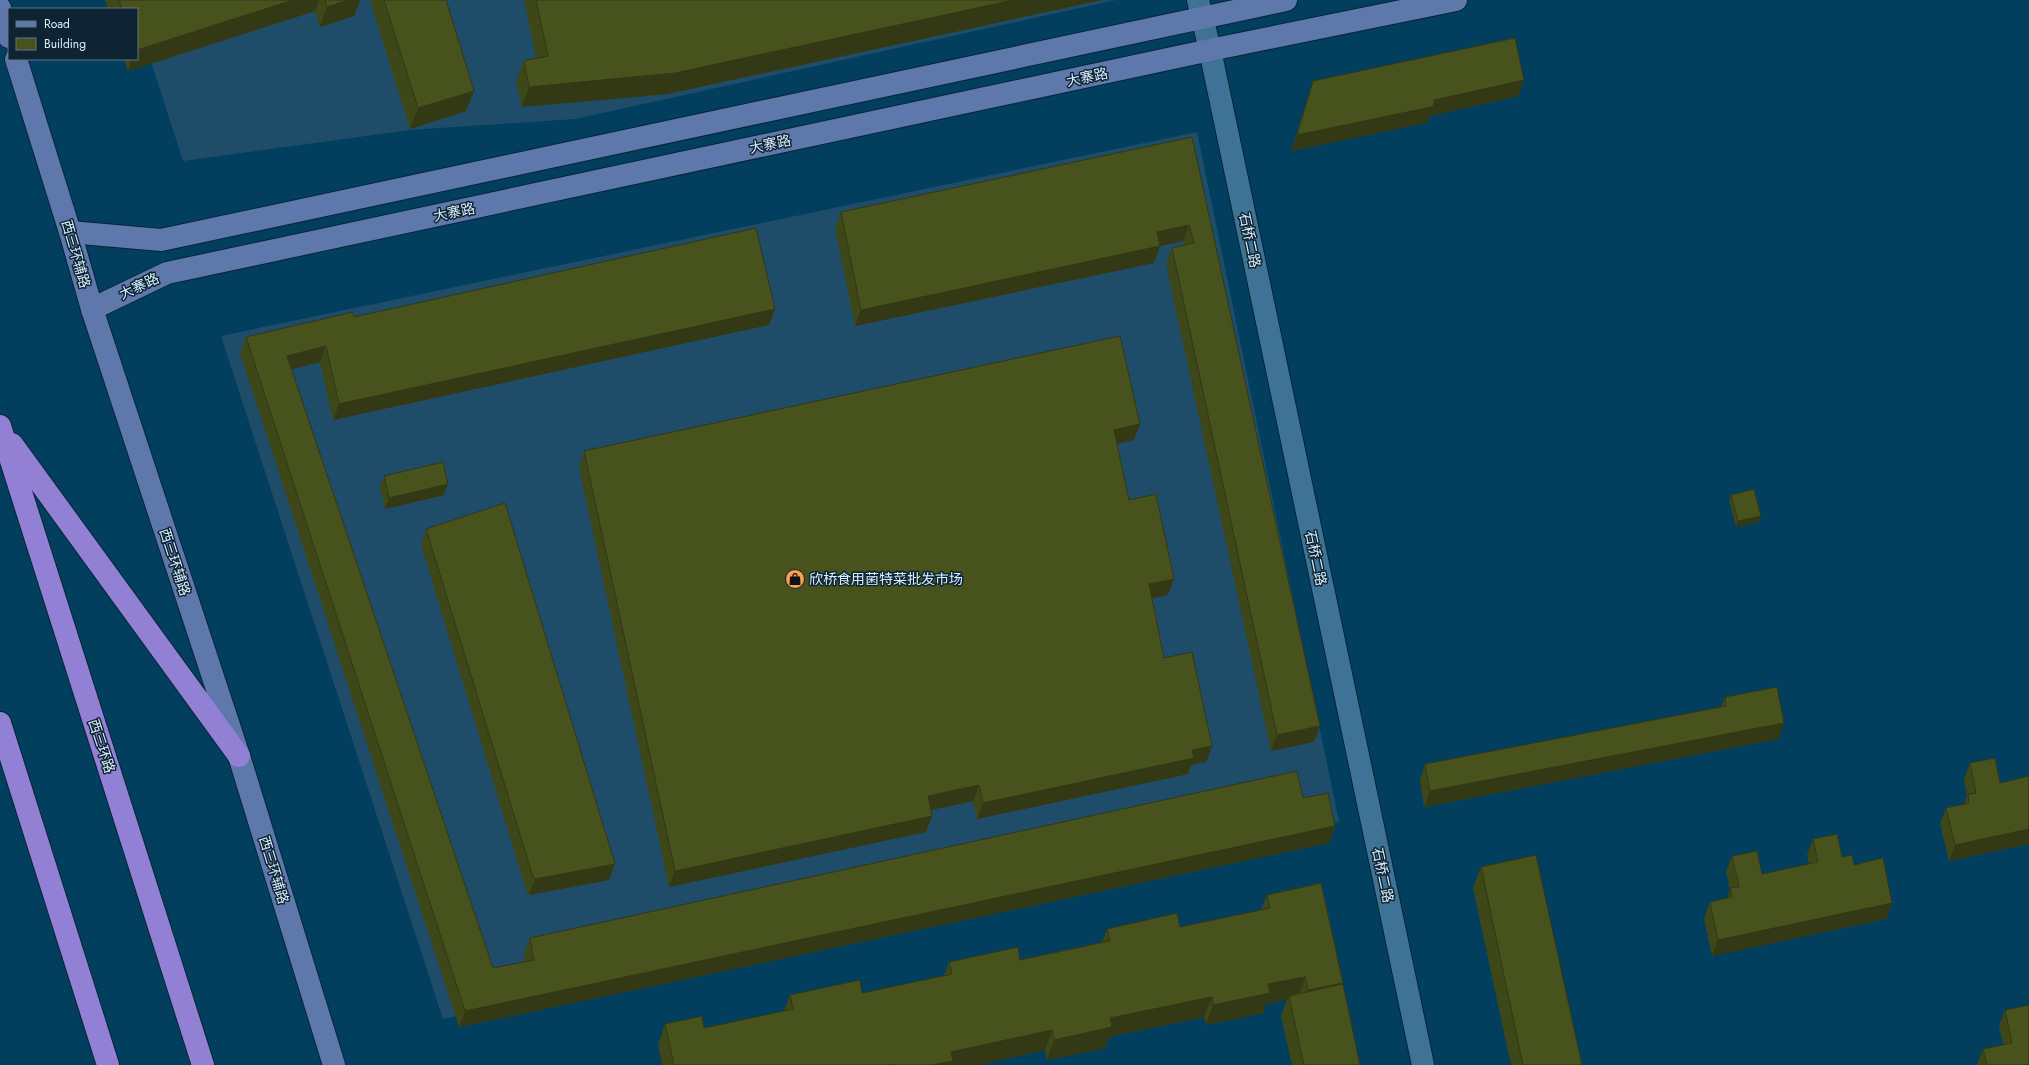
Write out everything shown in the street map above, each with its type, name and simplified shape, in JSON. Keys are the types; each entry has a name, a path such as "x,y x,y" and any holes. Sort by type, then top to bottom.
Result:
{"highway":[{"path":"0,427 240,756"},
{"name":"西三环路","path":"0,427 203,1065"},
{"path":"0,723 108,1065"}],"main road":[{"path":"70,232 161,240 1200,9 1286,0"},
{"name":"大寨路","path":"92,308 167,273 1210,50 1456,0"},
{"path":"0,8 8,34"},
{"name":"西三环辅路","path":"16,60 92,308 240,756 334,1065"}],"street":[{"name":"石桥二路","path":"1200,9 1210,50 1423,1065"}],"shaded area":[{"path":"131,0 1116,0 575,119 410,130 183,161 138,21 138,8 136,8"},
{"name":"欣桥食用菌特菜批发市场","path":"1197,132 1339,822 443,1019 221,336"}],"building":[{"path":"119,0 293,0 138,50 138,8 122,8"},
{"path":"325,0 348,0 327,7"},
{"path":"384,0 446,0 474,91 418,108"},
{"path":"536,0 1014,0 675,73 529,87 524,61 548,56"},
{"path":"1515,38 1524,80 1434,100 1434,105 1431,107 1297,135 1313,81"},
{"path":"1192,137 1320,726 1277,735 1172,248 1194,243 1189,225 1157,232 1160,246 861,310 841,212"},
{"path":"756,228 775,309 339,404 326,346 287,356 493,968 534,960 530,938 1297,771 1303,798 1328,793 1335,826 465,1011 246,337 353,312 354,317"},
{"path":"1120,336 1140,424 1114,430 1129,500 1156,494 1174,579 1149,584 1164,658 1192,652 1212,746 1192,750 1194,758 983,803 979,785 928,796 932,816 675,871 584,451"},
{"path":"443,462 448,484 389,498 384,476"},
{"path":"1754,489 1761,516 1738,521 1731,495"},
{"path":"505,503 615,864 535,879 533,877 426,529"},
{"path":"1777,687 1784,723 1430,791 1425,764 1726,706 1725,697"},
{"path":"1995,758 2000,783 2029,776 2029,829 1955,845 1946,808 1969,803 1968,794 1976,793 1970,763"},
{"path":"1837,834 1842,857 1852,855 1854,865 1883,858 1892,903 1718,940 1710,902 1732,897 1730,888 1739,887 1732,856 1757,851 1762,874 1818,862 1813,839"},
{"path":"1536,855 1582,1065 1523,1065 1481,867"},
{"path":"1321,883 1343,983 1308,990 1305,977 1268,984 1270,993 1213,1005 1212,997 1110,1018 1112,1027 1054,1040 1052,1030 951,1052 953,1061 932,1065 674,1065 665,1024 702,1016 704,1028 793,1009 790,995 860,980 862,993 952,974 949,962 1018,947 1020,960 1110,941 1107,929 1177,913 1180,927 1270,908 1267,895"},
{"path":"1343,984 1360,1065 1304,1065 1289,996"},
{"path":"2029,1005 2029,1065 1987,1065 1983,1049 2012,1043 2005,1010"}],"place":[{"name":"欣桥食用菌特菜批发市场","path":"795,579"}]}
